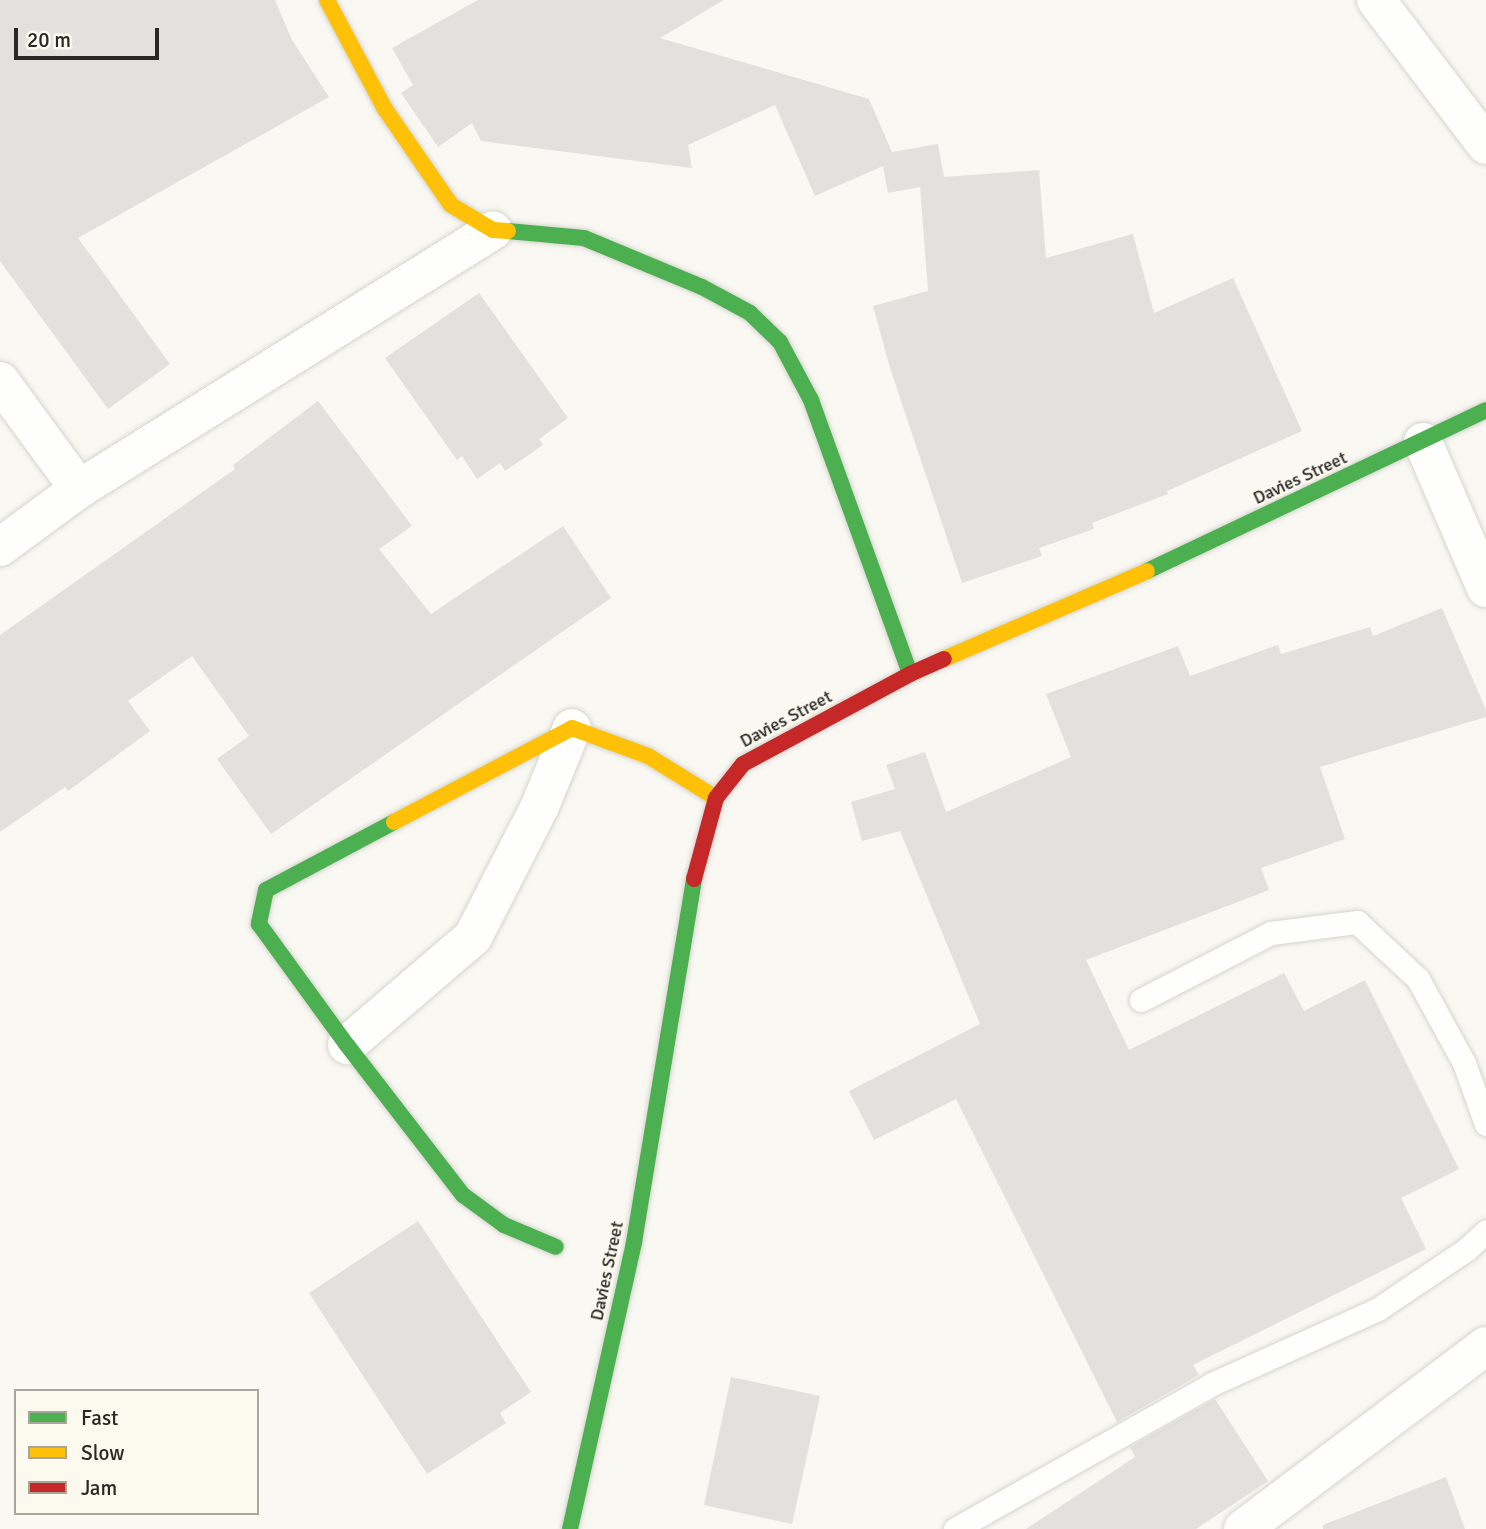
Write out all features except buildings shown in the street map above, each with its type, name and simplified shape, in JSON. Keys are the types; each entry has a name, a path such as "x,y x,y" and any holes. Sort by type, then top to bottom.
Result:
{"street":[{"path":"327,0 385,109 451,205 493,230 584,238 702,286 750,313 780,342 811,400 909,674"},
{"path":"1376,0 1486,145"},
{"path":"0,547 79,489 493,230"},
{"path":"0,381 79,489"},
{"name":"Davies Street","path":"570,1529 634,1242 697,859 716,798 743,764 909,674 1175,559 1486,410"},
{"path":"1423,442 1486,588"},
{"path":"556,1247 504,1225 463,1195 346,1045 259,924 266,890 572,728 648,756 716,798"},
{"path":"346,1045 473,937 540,806 572,728"},
{"path":"1243,1529 1486,1346"}],"lane":[{"path":"1141,1000 1271,933 1357,922 1418,979 1464,1063 1486,1124"},
{"path":"955,1529 1212,1384 1378,1309 1467,1249 1486,1231"}],"traffic: fast":[{"path":"508,231 584,238 702,287 750,313 780,342 811,400 910,674"},
{"path":"1147,571 1486,410"},
{"path":"394,822 266,890 259,924 347,1045 463,1195 504,1225 556,1247"},
{"path":"570,1529 634,1242 694,879"}],"traffic: slow":[{"path":"327,0 385,109 451,205 493,230 508,231"},
{"path":"944,659 1147,571"},
{"path":"394,822 572,728 648,756 716,798"}],"traffic: jam":[{"path":"694,879 716,798 743,764 910,674 944,659"}]}
